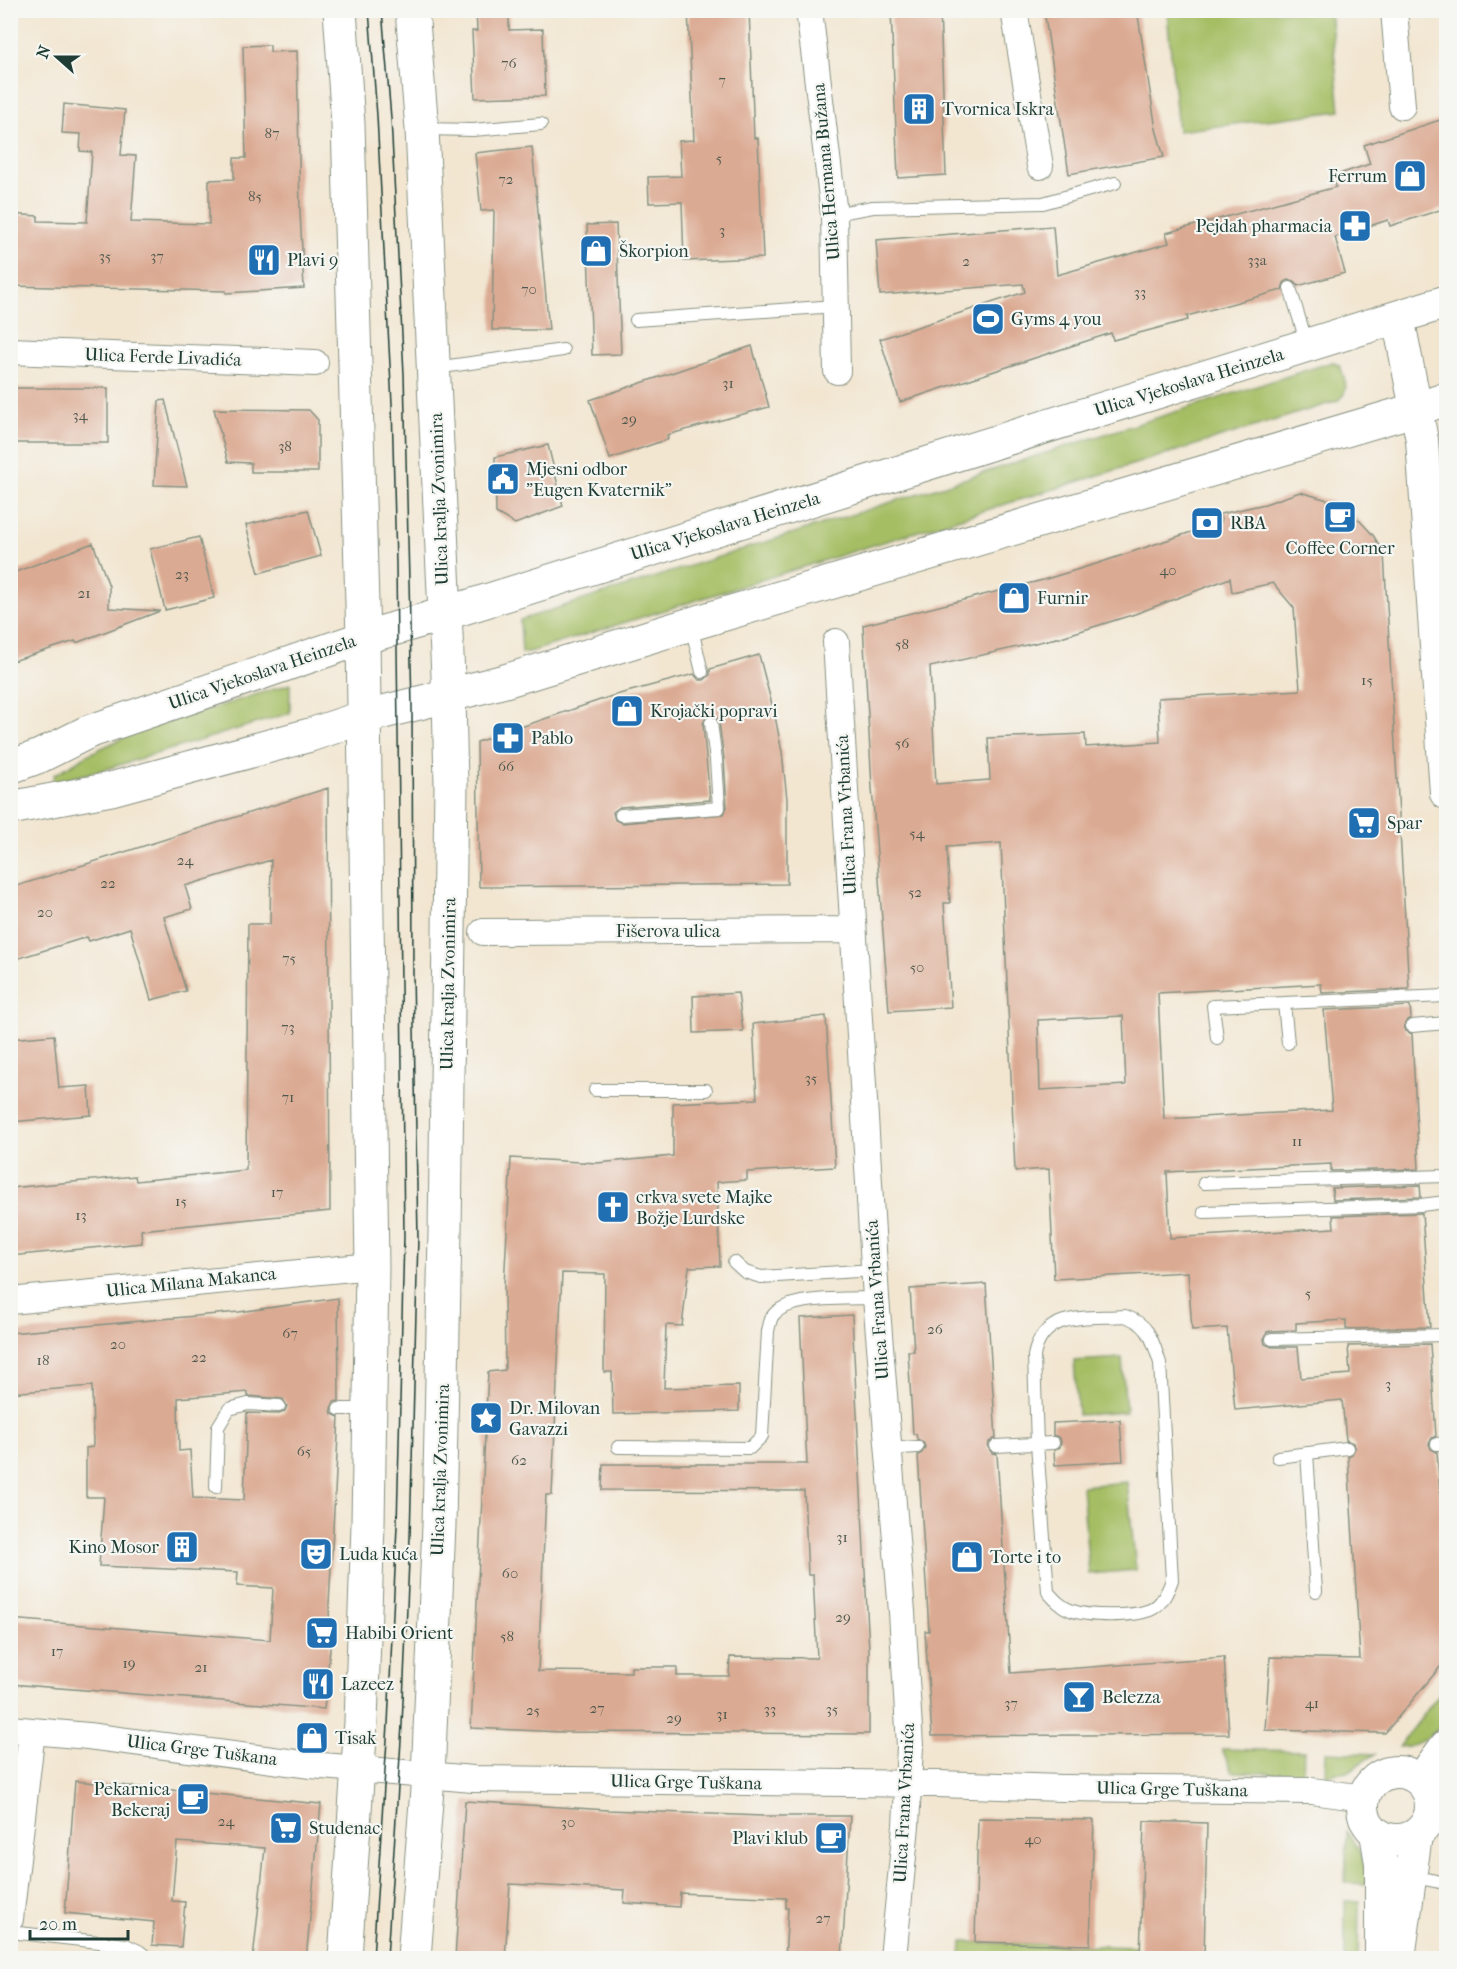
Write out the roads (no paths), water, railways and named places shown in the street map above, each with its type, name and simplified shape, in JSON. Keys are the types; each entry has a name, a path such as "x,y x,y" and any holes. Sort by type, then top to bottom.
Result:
{"main road":[{"path":"340,10 348,124 363,638 372,1266 355,1409 368,1525 358,1769 345,1959"},
{"name":"Ulica kralja Zvonimira","path":"412,10 422,129 449,697 451,784 439,1526 428,1776 414,1959"},
{"name":"Ulica Vjekoslava Heinzela","path":"10,767 40,756 88,732 363,638 1446,302"},
{"path":"10,808 111,789 310,735 364,717 449,697 1432,404"}],"street":[{"name":"Ulica Hermana Bužana","path":"809,10 834,214 837,371"},
{"path":"1014,10 1040,166"},
{"path":"1394,10 1402,106"},
{"path":"1398,317 1432,404 1423,449 1443,677 1446,794"},
{"name":"Ulica Ferde Livadića","path":"10,351 315,363"},
{"name":"Ulica Frana Vrbanića","path":"836,642 874,1270 903,1624 910,1746 893,1959"},
{"name":"Fišerova ulica","path":"483,932 852,930"},
{"name":"Ulica Milana Makanca","path":"10,1300 372,1266"},
{"path":"10,1919 21,1730"},
{"name":"Ulica Grge Tuškana","path":"21,1730 358,1769 473,1779 1312,1791 1364,1798"},
{"path":"1420,1780 1446,1746"},
{"path":"1389,1772 1409,1773 1420,1780 1428,1790 1431,1806 1427,1822 1416,1834 1397,1840 1376,1833 1368,1825 1364,1815 1364,1798 1371,1783 1379,1776 1389,1772"},
{"path":"1376,1833 1381,1863 1381,1959"},
{"path":"1399,1959 1416,1834"}],"lane":[{"path":"422,129 473,130 541,124"},
{"path":"834,214 873,207 1043,203 1115,183"},
{"path":"1290,288 1307,345"},
{"path":"636,320 836,306"},
{"path":"434,368 563,351"},
{"path":"691,624 702,672"},
{"path":"621,815 719,808 711,723"},
{"path":"1217,1038 1214,1006 1446,996"},
{"path":"1284,1003 1288,1043"},
{"path":"1412,1026 1446,1023"},
{"path":"595,1090 706,1090"},
{"path":"1204,1183 1446,1176"},
{"path":"1204,1212 1421,1205 1446,1202"},
{"path":"734,1262 746,1272 761,1277 874,1270"},
{"path":"618,1447 750,1448 762,1436 768,1331 772,1317 783,1307 799,1302 876,1298"},
{"path":"1125,1316 1137,1320 1148,1331 1160,1362 1167,1479 1172,1580 1166,1595 1152,1609 1133,1613 1087,1614 1057,1603 1048,1592 1037,1444 1034,1356 1037,1343 1044,1331 1060,1321 1125,1316"},
{"path":"1272,1339 1446,1335"},
{"path":"216,1487 218,1427 229,1409 248,1404 279,1406"},
{"path":"996,1446 1053,1443"},
{"path":"887,1449 917,1447"},
{"path":"1278,1457 1347,1448"},
{"path":"1307,1453 1316,1591"},
{"path":"1409,1876 1446,1882"},
{"path":"10,1932 126,1945 139,1951 148,1959"}],"tram line":[{"path":"369,10 377,116 392,404 404,1236 397,1526 388,1724 373,1958"},
{"path":"382,10 391,118 404,374 412,706 413,973 418,1238 410,1537 402,1725 387,1958"}],"place":[{"name":"Tvornica Iskra","path":"919,109"},
{"name":"Ferrum","path":"1410,176"},
{"name":"Pejdah pharmacia","path":"1355,226"},
{"name":"Škorpion","path":"596,251"},
{"name":"Plavi 9","path":"264,260"},
{"name":"Gyms 4 you","path":"988,319"},
{"name":"Mjesni odbor \"Eugen Kvaternik\"","path":"503,479"},
{"name":"Coffee Corner","path":"1340,517"},
{"name":"RBA","path":"1207,523"},
{"name":"Furnir","path":"1014,598"},
{"name":"Krojački popravi","path":"627,711"},
{"name":"Pablo","path":"508,738"},
{"name":"Spar","path":"1364,823"},
{"name":"crkva svete Majke Božje Lurdske","path":"613,1207"},
{"name":"Dr. Milovan Gavazzi","path":"486,1418"},
{"name":"Kino Mosor","path":"182,1547"},
{"name":"Luda kuća","path":"316,1554"},
{"name":"Torte i to","path":"967,1557"},
{"name":"Habibi Orient","path":"322,1633"},
{"name":"Lazeez","path":"318,1684"},
{"name":"Belezza","path":"1079,1697"},
{"name":"Tisak","path":"312,1738"},
{"name":"Pekarnica Bekeraj","path":"193,1799"},
{"name":"Studenac","path":"286,1828"},
{"name":"Plavi klub","path":"831,1838"}]}
